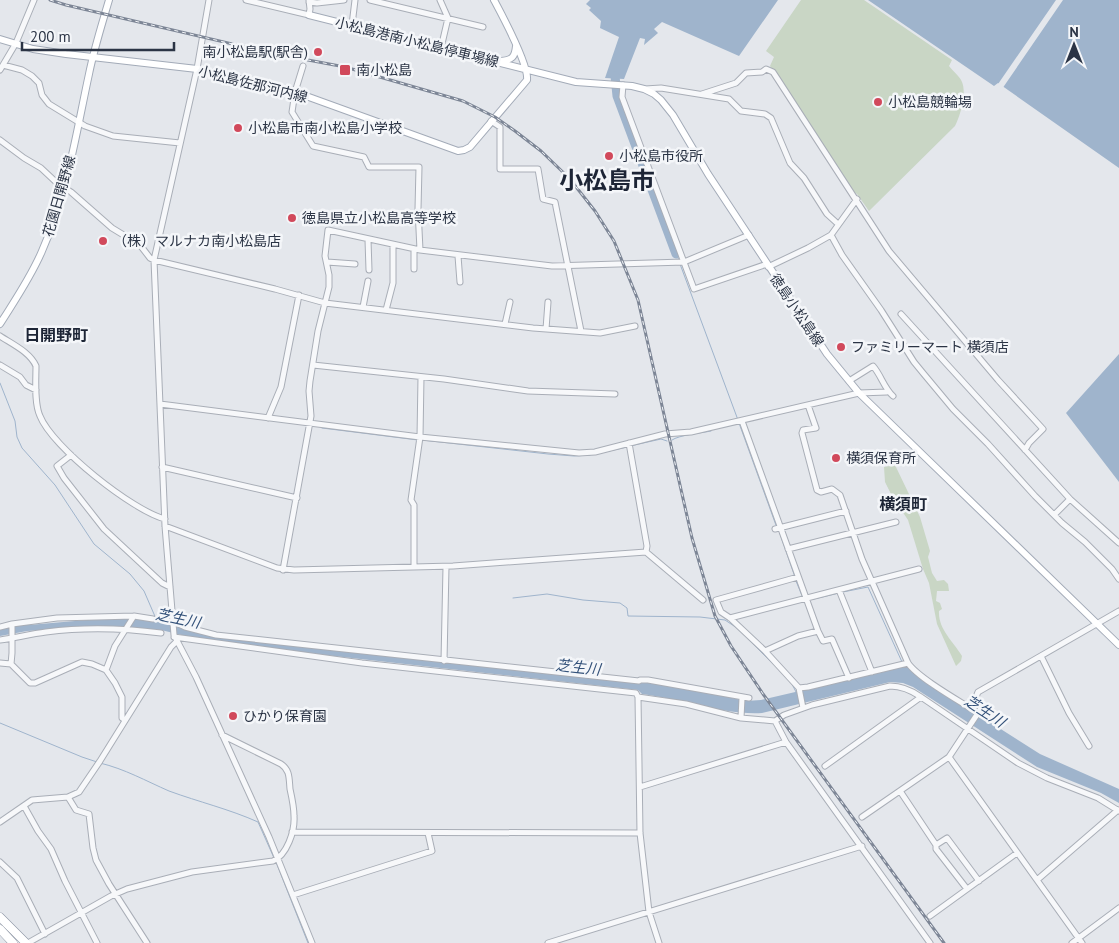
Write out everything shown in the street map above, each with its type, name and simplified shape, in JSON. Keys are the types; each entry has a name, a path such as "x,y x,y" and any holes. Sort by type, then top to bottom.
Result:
{"highway":[{"path":"0,917 27,943"},
{"path":"0,929 14,943"}],"main road":[{"path":"93,57 109,0"},
{"path":"494,0 526,69 528,75 524,85"},
{"name":"小松島港南小松島停車場線","path":"309,15 526,69"},
{"name":"小松島佐那河内線","path":"0,38 33,49 197,70 295,92 458,151 470,147 524,85 532,78 544,74"},
{"path":"498,62 512,59 516,45"},
{"name":"花園日開野線","path":"0,324 26,283 42,251 55,217 64,187 93,57"},
{"name":"徳島小松島線","path":"526,69 576,82 622,85 644,89 662,100 708,174 827,354 859,393 1119,645"}],"street":[{"path":"34,0 16,43 2,67 22,70 32,76 39,83 42,95 49,104 79,122 113,136 180,143"},
{"path":"210,0 197,70 154,260 165,526 174,641 196,677 293,895 312,943"},
{"path":"246,0 309,15 309,1 317,3 344,0"},
{"path":"352,26 355,0"},
{"path":"370,0 483,27"},
{"path":"440,0 448,18 441,48"},
{"path":"303,66 295,92 292,112 313,146 364,157 369,166 419,167 417,250 414,269"},
{"path":"702,94 736,84 746,73 762,72 766,69 773,72 889,251 998,380 1043,429 1029,443 1025,450"},
{"path":"622,85 622,97 694,289 768,265 831,236 857,199"},
{"path":"644,89 661,88 729,99 741,111 765,114 771,118 790,163 804,178 827,214 838,224"},
{"path":"491,121 500,127 500,169 535,169 540,171 543,199 555,202 580,331"},
{"path":"0,140 41,168 112,228 140,245 150,258 154,260 300,295 325,303 546,329 600,333 635,326"},
{"path":"283,570 312,416 309,392 329,275 325,256 328,230 417,250 552,266 683,261 749,235"},
{"path":"831,236 846,262 881,310 914,362 953,409 1054,515 1112,569 1119,579"},
{"path":"368,240 369,270"},
{"path":"386,310 393,282 393,245"},
{"path":"458,256 460,282"},
{"path":"327,262 355,264"},
{"path":"363,307 368,281"},
{"path":"268,418 281,387 300,295"},
{"path":"505,324 510,302"},
{"path":"546,329 548,302"},
{"path":"901,314 1070,499 1119,543"},
{"path":"0,336 22,349 34,361 36,366 39,415 47,428 71,455 134,506 165,519"},
{"path":"0,365 20,377 26,385 36,390"},
{"path":"313,365 528,391 615,394"},
{"path":"849,381 873,366 887,392 893,396"},
{"path":"414,567 414,504 411,500 419,439 421,377"},
{"path":"160,404 419,439 578,454 630,445 665,434 691,432 859,393 887,392"},
{"path":"808,406 816,428 803,430 802,434 817,490 821,492 832,489 840,495 871,582 905,664 978,714"},
{"path":"740,421 796,578 818,631 823,641 832,639 849,678"},
{"path":"630,445 647,546 646,552"},
{"path":"71,455 57,466 64,478 104,529 162,583 170,587"},
{"path":"162,467 297,498"},
{"path":"1054,515 1070,499"},
{"path":"778,529 846,511"},
{"path":"787,551 896,522"},
{"path":"165,526 283,570 446,567 646,552 703,600"},
{"path":"444,661 446,567"},
{"path":"730,618 840,592 919,569"},
{"path":"796,578 716,600 721,612 765,651 799,689 803,707"},
{"path":"840,592 872,672"},
{"path":"862,817 949,757 982,707 976,697 978,692 1119,611"},
{"path":"106,670 115,646 134,617"},
{"path":"0,627 57,618 134,617 152,619"},
{"path":"173,622 216,635 622,680 648,680 676,684 742,699 749,698"},
{"path":"11,664 12,625"},
{"path":"0,640 46,632 87,629 127,629 161,632"},
{"path":"765,651 798,636 818,631"},
{"path":"174,641 636,693 638,697 640,833 649,912 659,943"},
{"path":"0,822 32,800 68,797 79,792 84,787 174,641"},
{"path":"1041,656 1074,722 1089,746"},
{"path":"0,663 11,664 30,683 35,683 82,662 106,670 122,697 122,718 125,720"},
{"path":"799,689 905,664"},
{"path":"638,697 774,721 803,707 890,686 909,689 969,727 1018,763 1047,778 1098,798 1119,810 1037,880"},
{"path":"825,766 921,697"},
{"path":"741,716 742,699"},
{"path":"774,721 786,742 930,943"},
{"path":"27,943 116,894 192,872 276,860 285,850 292,832 294,814 288,771 281,764 222,735"},
{"path":"640,787 786,742"},
{"path":"949,757 1080,941"},
{"path":"900,791 936,845 936,849 968,889"},
{"path":"68,797 76,810 89,814 96,860 147,943"},
{"path":"24,806 51,850 97,943"},
{"path":"292,832 640,833"},
{"path":"293,895 432,851 428,833"},
{"path":"936,845 947,838 980,881"},
{"path":"548,943 862,846"},
{"path":"930,916 1017,853"},
{"path":"0,862 17,878 44,934"},
{"path":"1072,943 1080,941 1119,908"}],"green space":[{"name":"小松島競輪場","path":"801,0 864,0 952,60 949,66 962,82 964,93 961,111 955,126 869,211 854,192 770,66 774,57 766,51"},
{"path":"895,465 920,517 930,551 928,557 932,573 937,581 944,580 948,584 949,591 937,591 936,601 940,603 942,609 939,611 939,617 943,629 962,656 961,661 956,666 937,624 929,583 908,520 885,482 884,467"}],"water":[{"path":"590,0 778,0 739,56 662,22 654,29 658,33 644,45 645,39 640,38 624,79 605,78 619,37 600,28 601,21 589,10 591,8 586,4"},
{"path":"868,0 1119,0 1119,168 998,83 994,86"},
{"path":"1119,354 1119,482 1066,413"},
{"path":"109,618 163,621 228,638 637,683 640,681 677,686 746,701 761,700 907,666 1040,754 1119,789 1119,803 1101,793 1037,767 913,687 903,683 890,682 762,713 747,713 732,712 642,694 638,690 325,655 190,637 161,630 87,627 27,631 0,636 0,629 22,624"}],"pier":[{"path":"1056,0 1063,0 1002,89 998,86 996,87"}],"waterway":[{"path":"615,76 617,96 676,254"},
{"path":"676,254 679,260"},
{"path":"680,264 738,420"},
{"name":"芝生川","path":"0,383 15,421 17,437 22,448 55,485 94,544 130,574 144,591 157,621"},
{"path":"739,423 777,528"},
{"path":"322,428 418,440"},
{"path":"672,440 685,435 711,431"},
{"path":"630,446 661,439 667,441"},
{"path":"422,440 548,454 590,455"},
{"path":"596,454 627,447"},
{"path":"779,531 795,577"},
{"path":"796,581 803,598"},
{"path":"843,592 868,587 902,662"},
{"path":"814,599 839,593"},
{"path":"513,598 547,594 583,600 620,603 627,608 628,616 700,617 725,620 737,628"},
{"path":"740,631 783,674"},
{"path":"791,682 796,692"},
{"path":"0,723 97,762"},
{"path":"100,763 127,772 169,791 258,822 274,858"},
{"path":"276,862 308,943"}],"railway":[{"path":"50,0 271,53 345,67 463,101 495,117 515,131 541,151 569,178 595,211 614,241 638,300 692,538 715,616 731,646 763,694 944,943"}],"place":[{"name":"南小松島駅(駅舎)","path":"318,52"},
{"name":"南小松島","path":"345,70"},
{"name":"小松島競輪場","path":"878,102"},
{"name":"小松島市南小松島小学校","path":"238,128"},
{"name":"小松島市役所","path":"609,156"},
{"name":"徳島県立小松島高等学校","path":"292,218"},
{"name":"（株）マルナカ南小松島店","path":"103,241"},
{"name":"ファミリーマート 横須店","path":"841,347"},
{"name":"横須保育所","path":"836,458"},
{"name":"ひかり保育園","path":"233,716"}],"district":[{"name":"小松島市","path":"607,180"},
{"name":"日開野町","path":"56,335"},
{"name":"横須町","path":"903,504"}]}
